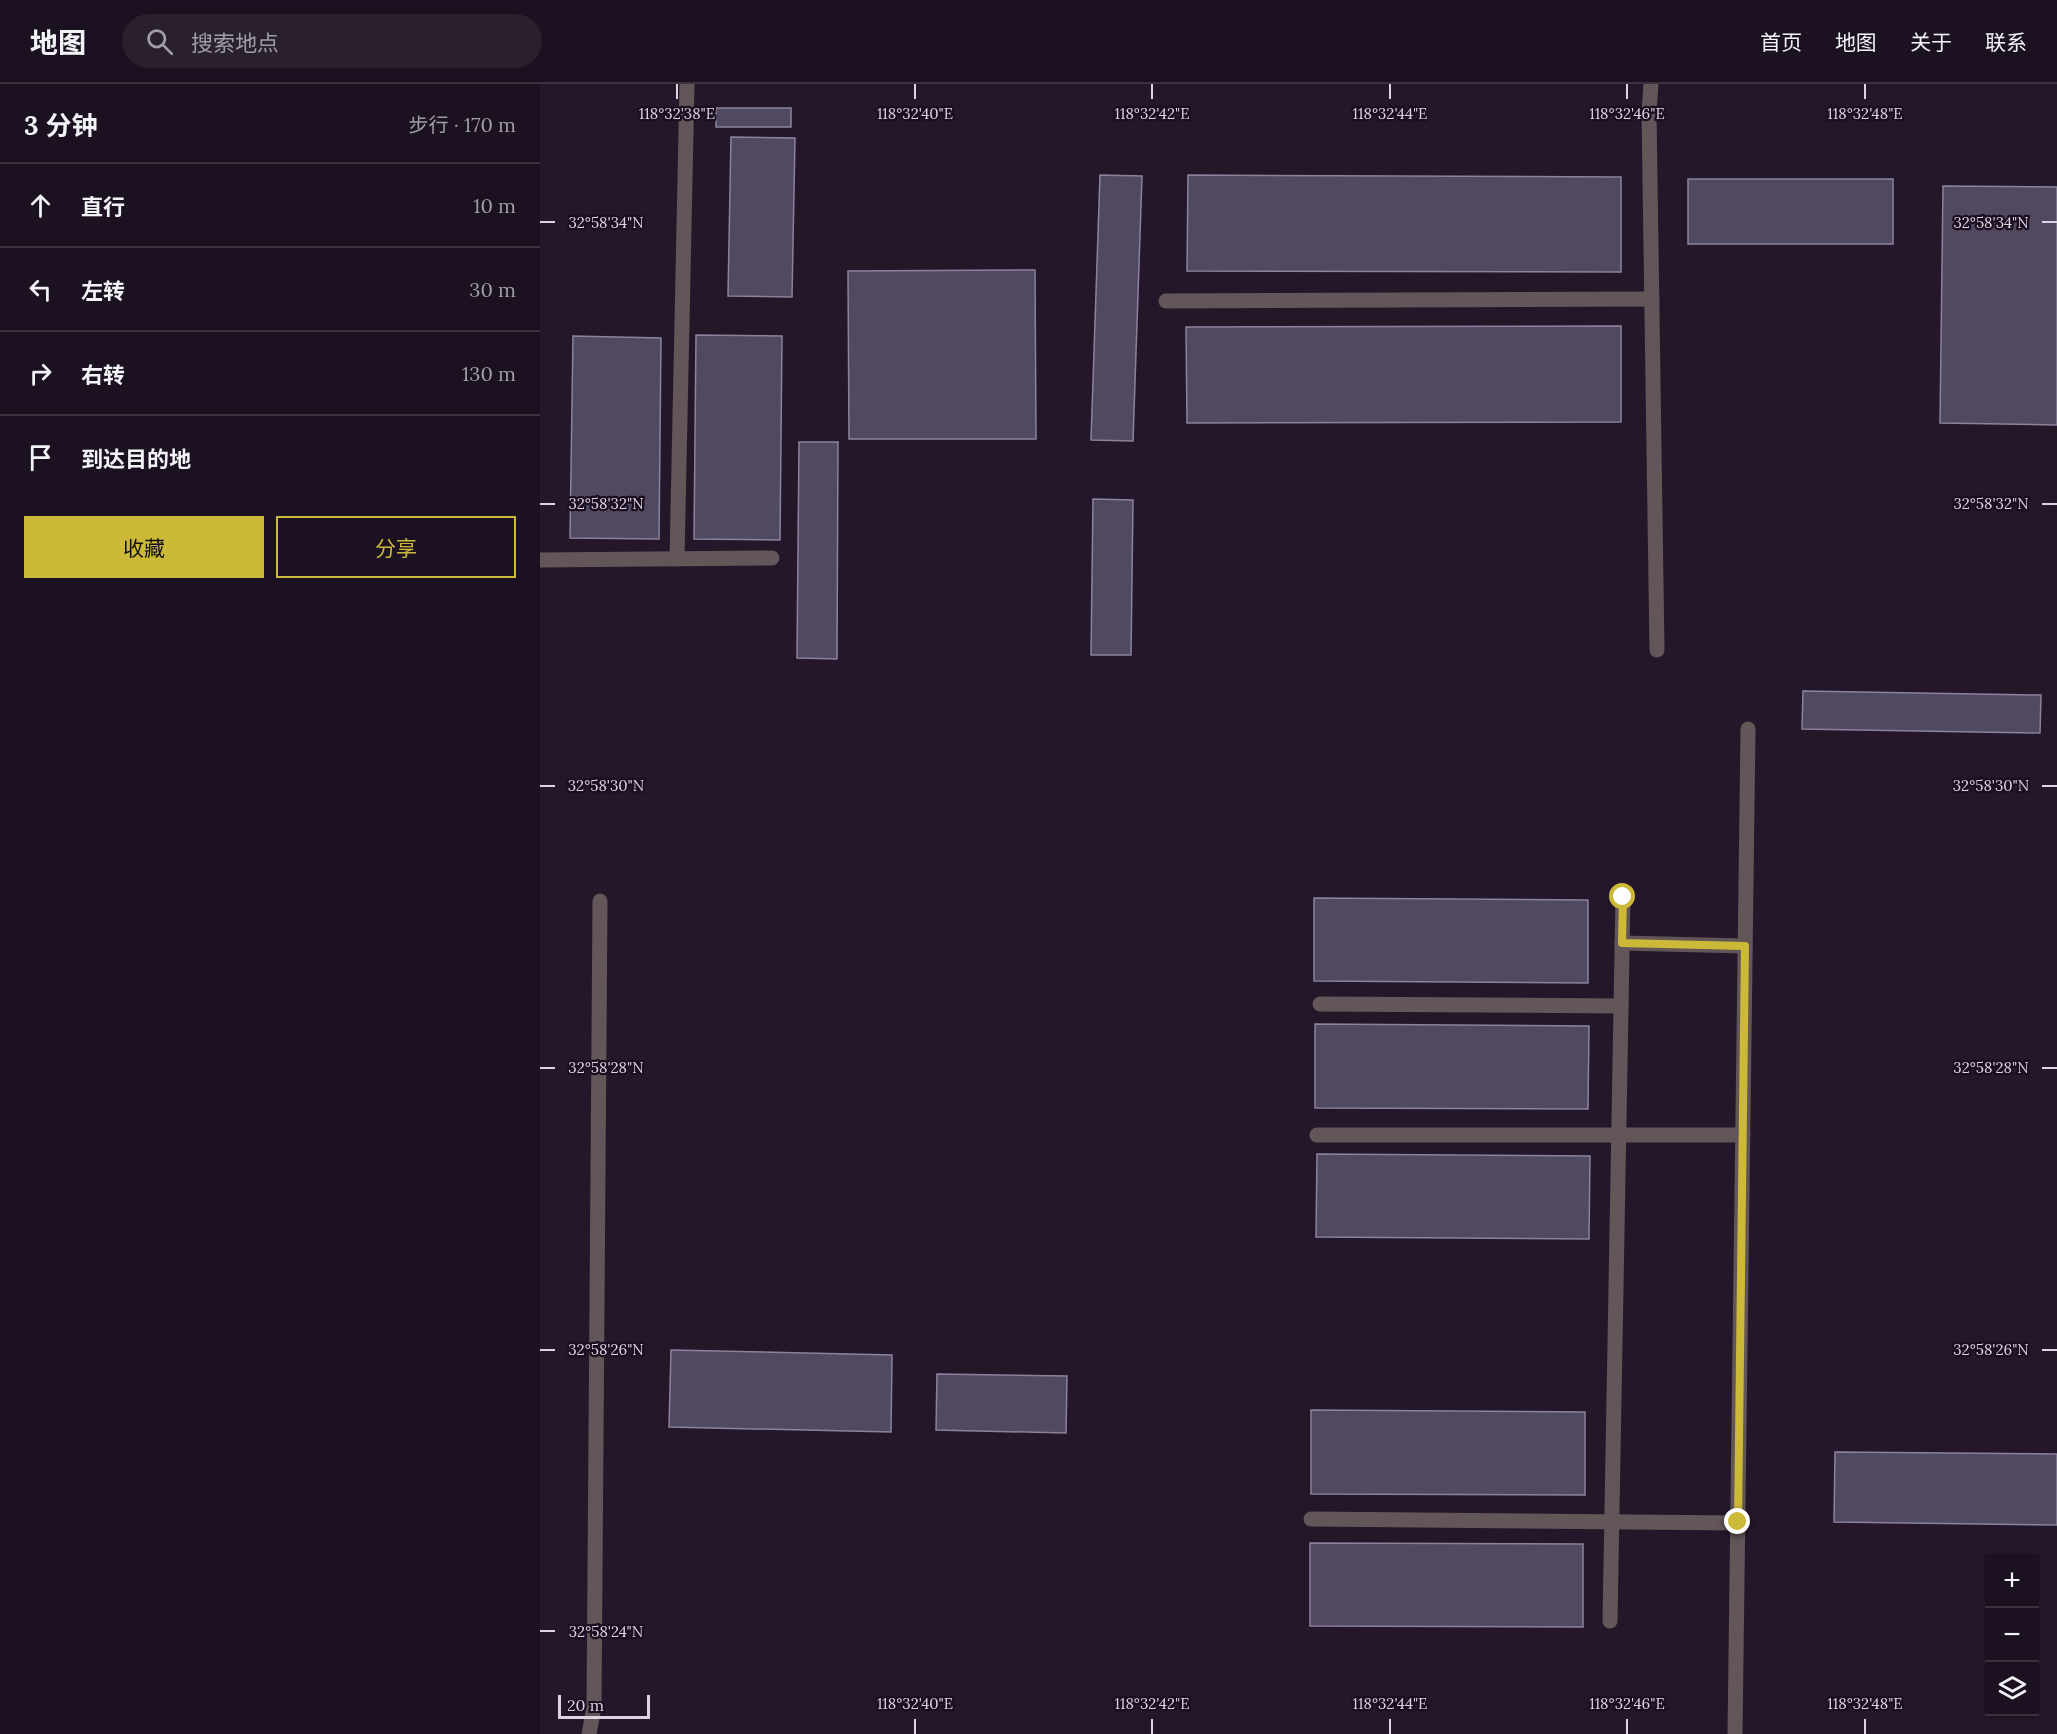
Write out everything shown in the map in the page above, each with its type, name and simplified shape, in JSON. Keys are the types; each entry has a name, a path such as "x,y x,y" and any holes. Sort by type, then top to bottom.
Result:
{"lane":[{"path":"677,559 687,84"},
{"path":"1651,84 1649,112 1657,650"},
{"path":"1166,302 1652,299"},
{"path":"540,560 772,558"},
{"path":"1735,1734 1748,729"},
{"path":"1610,1621 1623,897"},
{"path":"589,1734 594,1707 600,901"},
{"path":"1622,943 1745,946"},
{"path":"1320,1004 1621,1006"},
{"path":"1317,1135 1743,1135"},
{"path":"1311,1518 1738,1522"}],"building":[{"path":"716,108 791,108 791,127 716,127"},
{"path":"731,137 795,138 792,297 728,296"},
{"path":"1100,175 1142,176 1133,441 1091,440"},
{"path":"1188,175 1621,177 1621,272 1187,271"},
{"path":"1688,179 1893,179 1893,244 1688,244"},
{"path":"1943,186 2057,187 2057,425 1940,423"},
{"path":"1035,270 1036,439 849,439 848,271"},
{"path":"1621,326 1621,422 1187,423 1186,327"},
{"path":"696,335 782,336 780,540 694,539"},
{"path":"573,336 661,338 659,539 570,538"},
{"path":"799,442 838,442 837,659 797,658"},
{"path":"1093,499 1133,500 1131,655 1091,655"},
{"path":"1803,691 2041,695 2040,733 1802,729"},
{"path":"1314,898 1588,900 1588,983 1314,981"},
{"path":"1315,1024 1589,1026 1588,1109 1315,1108"},
{"path":"1317,1154 1590,1156 1589,1239 1316,1237"},
{"path":"671,1350 892,1355 891,1432 669,1427"},
{"path":"937,1374 1067,1376 1066,1433 936,1430"},
{"path":"1311,1410 1585,1412 1585,1495 1311,1494"},
{"path":"1835,1452 2057,1454 2057,1525 1834,1522"},
{"path":"1310,1543 1583,1544 1583,1627 1310,1626"}],"route":[{"path":"1623,897 1622,943 1745,946 1738,1522"}]}
